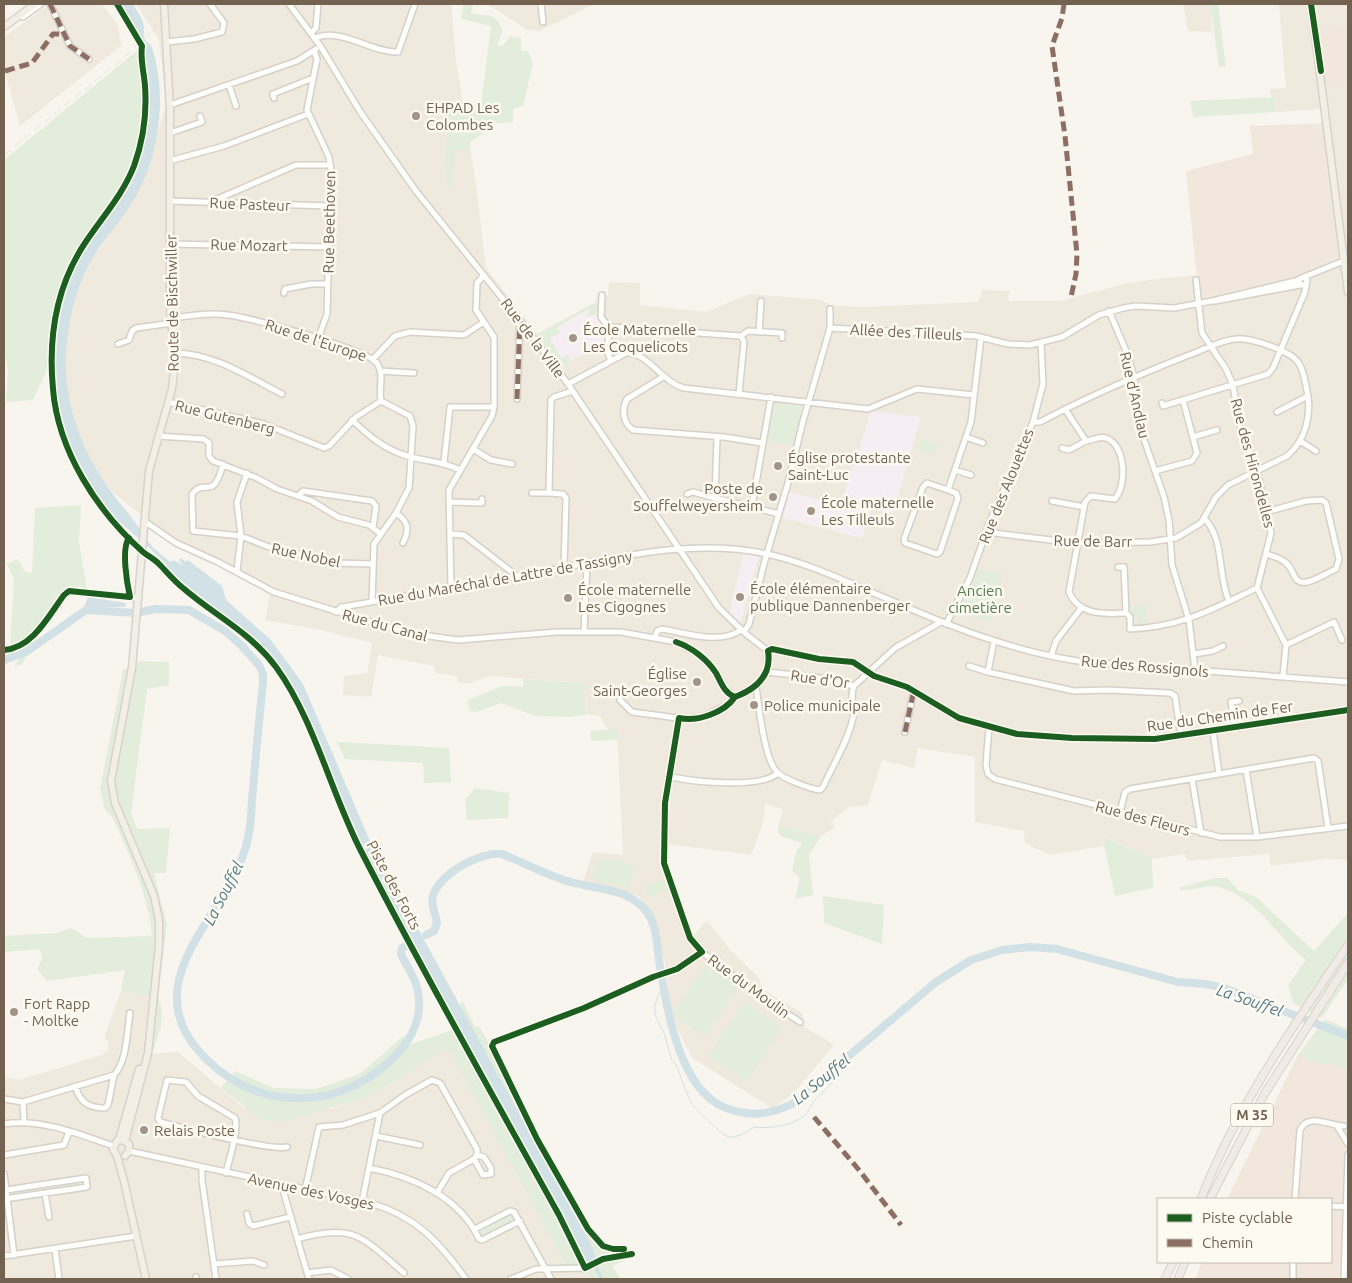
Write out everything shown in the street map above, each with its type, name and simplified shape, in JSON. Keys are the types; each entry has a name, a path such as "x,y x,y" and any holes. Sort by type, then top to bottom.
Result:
{"highway":[{"name":"M 35","path":"1200,1198 1256,1089 1348,945"},
{"name":"M 35","path":"1211,1198 1248,1124 1300,1034 1348,963"},
{"path":"1165,1279 1173,1263"},
{"path":"1170,1279 1174,1263"},
{"path":"1178,1279 1185,1263"}],"main road":[{"path":"4,28 35,4"},
{"name":"Route de Bischwiller","path":"122,1140 150,1036 159,956 158,913 149,881 120,814 111,786 113,765 131,676 149,471 174,375 171,321 170,105 164,4"},
{"path":"1311,4 1346,263 1348,292"},
{"path":"124,1181 127,1154 130,1147 122,1140 113,1146 113,1152 117,1156 124,1181 146,1279"},
{"path":"117,1156 127,1154"}],"street":[{"path":"4,28 41,4"},
{"path":"50,4 70,46 89,59"},
{"path":"167,42 196,35 218,34 224,29 224,23 210,4"},
{"name":"Rue de la Ville","path":"289,4 321,47 362,112 416,191 568,384 676,548 719,608 742,631 768,651"},
{"path":"317,6 316,28 313,36 322,35 398,52 415,4"},
{"path":"541,4 543,22"},
{"path":"316,28 322,35"},
{"path":"170,105 297,61 321,47"},
{"path":"169,161 224,146 308,114 316,59 314,51"},
{"path":"274,98 273,94 313,78"},
{"path":"229,84 236,106"},
{"name":"Rue Beethoven","path":"308,114 329,157 330,165 327,314 318,339"},
{"path":"170,133 202,122 200,116"},
{"path":"211,202 296,165 330,165"},
{"name":"Rue Pasteur","path":"170,201 330,206"},
{"name":"Rue Mozart","path":"170,244 328,247"},
{"path":"1162,403 1163,406 1268,374 1281,351 1303,295 1303,283 1318,272 1338,262 1346,263"},
{"path":"451,588 451,484 492,416 494,408 494,337 476,307 477,283 484,275"},
{"name":"Rue des Hirondelles","path":"1196,280 1202,333 1233,385 1239,423 1257,472 1271,533 1267,554 1256,588"},
{"name":"Allée des Tilleuls","path":"830,328 982,337 1017,345 1041,343 1062,337 1109,311 1136,306 1174,308 1303,283"},
{"path":"284,293 285,289 311,284 328,284"},
{"path":"602,295 601,317 610,329 607,351 611,361"},
{"path":"760,332 761,301"},
{"path":"655,637 659,630 706,637 731,635 742,631 749,624 830,328 830,309"},
{"name":"Rue d'Andlau","path":"1109,311 1127,353 1134,377 1139,425 1165,505 1176,582 1189,620 1195,670"},
{"name":"Rue de l'Europe","path":"118,344 129,340 132,331 136,328 197,314 227,314 272,324 359,351 373,359 380,371 381,401"},
{"path":"517,399 520,321"},
{"path":"373,359 395,336 410,332 464,335 484,322"},
{"path":"610,329 612,327 743,335 748,331 782,333 782,338"},
{"path":"740,394 743,335"},
{"path":"948,490 971,422 982,337"},
{"path":"1033,422 1040,422 1134,377 1223,342 1241,339 1281,351 1297,360 1302,367 1308,396 1309,416 1300,441 1287,456 1228,485 1216,498 1205,519 1216,535 1222,586 1229,601"},
{"name":"Rue des Alouettes","path":"943,623 970,578 986,532 1033,422 1043,384 1041,343"},
{"path":"174,353 194,354 217,360 282,394"},
{"path":"568,384 626,353 636,354 675,386 684,388 868,409 917,390 974,395"},
{"path":"380,371 414,373"},
{"path":"663,377 627,399 624,417 628,426 633,430 762,443"},
{"path":"549,493 551,400 554,397 572,391"},
{"path":"1277,412 1308,396"},
{"path":"752,506 771,397"},
{"path":"1155,471 1192,461 1196,458 1197,453 1182,400"},
{"path":"372,602 374,544 396,513 409,488 411,457 412,420 404,412 381,401"},
{"name":"Rue Gutenberg","path":"168,402 264,424 319,447 328,446 352,420 381,401"},
{"path":"444,462 450,408 494,408"},
{"path":"1065,409 1086,441"},
{"path":"352,420 376,443 411,457 444,462 460,470"},
{"path":"1193,437 1216,430"},
{"path":"158,436 204,439 209,444 211,459 247,473 277,489 298,496 338,516 373,528 381,534"},
{"path":"715,498 716,437"},
{"path":"966,437 982,443"},
{"path":"1062,448 1069,450 1096,437 1110,440 1123,463 1122,484 1115,499 1091,496 1087,498 1076,543 1069,592 1073,599 1090,612 1098,614 1126,613"},
{"path":"1300,441 1316,451"},
{"path":"473,449 490,460 512,464"},
{"name":"Rue Nobel","path":"224,464 216,484 197,489 192,494 192,528 196,532 241,536 268,547 323,560 373,564"},
{"path":"955,470 971,476"},
{"path":"237,571 241,536 237,502 247,473"},
{"path":"927,483 948,490 956,494 958,498 940,552 937,554 905,543 904,540 923,487 927,483"},
{"path":"298,496 303,491 330,497 353,497 375,503 375,523 373,528"},
{"path":"687,494 693,492 779,514"},
{"path":"532,493 563,494 566,498 564,568"},
{"path":"324,508 330,497"},
{"path":"450,502 482,503 482,499"},
{"path":"1266,512 1306,501 1322,500 1326,503 1340,559 1336,569 1308,582 1302,582 1295,579 1288,565 1282,560 1267,554"},
{"path":"1052,501 1084,507"},
{"path":"396,513 406,520 407,524 403,543"},
{"name":"Rue de Barr","path":"986,532 1076,543 1150,542 1170,539 1197,528 1205,519"},
{"name":"Rue du Canal","path":"144,520 176,544 237,571 274,592 407,634 440,639 584,632 629,633 676,642 698,654 715,671 723,687 735,697"},
{"path":"450,534 464,535 517,576"},
{"name":"Rue du Maréchal de Lattre de Tassigny","path":"336,612 341,607 676,548 714,548 767,554"},
{"name":"Rue des Rossignols","path":"767,554 820,570 943,623 994,641 1051,656 1348,682"},
{"path":"584,632 586,564"},
{"path":"1118,567 1124,567 1126,613 1130,617 1130,629 1189,620 1256,588 1286,645 1283,676"},
{"path":"4,650 17,648 38,630 69,591 137,598"},
{"path":"1051,656 1056,641 1082,607"},
{"path":"1286,645 1334,622 1342,640"},
{"name":"Rue d'Or","path":"767,672 814,676 854,686 895,648 943,623"},
{"path":"988,672 994,641"},
{"path":"1194,654 1213,651 1223,646"},
{"name":"Rue du Chemin de Fer","path":"768,651 772,649 819,659 853,662 883,680 914,690 951,714 1017,734 1148,740 1348,710"},
{"path":"620,700 632,712 694,719 706,716 731,703 735,697 756,687 767,672 768,651"},
{"path":"968,666 1074,692 1107,690 1170,693 1175,696 1181,736"},
{"path":"756,687 764,733 772,763 778,773 820,790 853,717 851,694 854,686"},
{"path":"905,732 914,690"},
{"path":"1235,727 1231,702 1239,701"},
{"name":"Rue du Moulin","path":"679,718 665,803 664,863 690,938 702,952 747,987 800,1022"},
{"name":"Rue des Fleurs","path":"989,727 986,765 988,774 995,779 1201,833 1238,838 1348,826"},
{"path":"1213,731 1219,774"},
{"path":"1120,812 1125,792 1130,789 1314,758 1318,761 1328,828"},
{"path":"1246,770 1257,837"},
{"path":"669,776 708,782 731,783 767,779 778,773"},
{"path":"1192,779 1201,833"},
{"path":"4,1099 22,1102 114,1075 118,1071 121,1061 130,1013"},
{"path":"75,1086 79,1099 83,1103 105,1108 108,1106 114,1075"},
{"path":"226,1173 233,1138 237,1124 235,1118 198,1096 186,1082 170,1079 165,1082 158,1118 160,1122 233,1138 279,1149 287,1147"},
{"path":"305,1190 319,1127 343,1125 380,1113 430,1080 437,1080 476,1149 475,1157 449,1173 437,1193"},
{"path":"22,1102 24,1123"},
{"path":"362,1202 380,1113"},
{"path":"1295,1198 1302,1124 1310,1120 1345,1127 1348,1141"},
{"path":"4,1124 24,1123 47,1126 113,1146"},
{"path":"4,1155 64,1145 70,1132"},
{"path":"376,1136 420,1145"},
{"name":"Avenue des Vosges","path":"127,1154 284,1185 362,1202 396,1212 418,1224 442,1248 466,1279"},
{"path":"1344,1279 1348,1155"},
{"path":"202,1168 202,1180 216,1279"},
{"path":"369,1168 400,1176 437,1193 475,1230 479,1239 482,1240 520,1221"},
{"path":"4,1174 5,1198 14,1255"},
{"path":"5,1198 87,1187 86,1178 6,1190"},
{"path":"284,1185 283,1190 290,1217 308,1276 331,1270 348,1279"},
{"path":"46,1193 49,1217"},
{"path":"1332,1206 1347,1207"},
{"path":"475,1230 510,1211 514,1212 551,1279"},
{"path":"247,1214 249,1223 253,1226 290,1217"},
{"path":"297,1239 322,1232 352,1234 373,1246 404,1273"},
{"path":"4,1256 136,1236"},
{"path":"56,1249 59,1279"},
{"path":"512,1279 544,1267 586,1267 599,1260 632,1254"},
{"path":"214,1264 253,1261 264,1265"},
{"path":"1293,1263 1293,1279"}],"shaded area":[{"path":"50,4 102,4 117,24 122,45 20,126 4,69 4,37"},
{"path":"118,4 133,4 143,21 145,39 151,45 159,83 159,123 156,143 144,181 130,206 100,246 90,263 79,287 72,312 67,339 66,366 68,392 82,441 108,487 151,545 170,562 173,560 183,565 179,560 181,558 186,562 188,560 222,586 226,600 271,640 303,684 369,839 592,1247 595,1261 604,1279 600,1279 591,1263 589,1264 574,1242 381,884 350,823 314,735 293,692 266,653 243,629 177,579 165,568 167,565 105,506 81,472 68,445 58,416 53,386 51,355 53,324 60,295 72,268 111,210 128,180 136,164 144,134 146,108 143,46"},
{"path":"136,4 451,4 456,61 476,184 486,268 537,334 596,302 597,294 608,295 609,282 640,283 640,305 706,312 749,294 822,300 830,305 862,307 979,302 982,290 1010,291 1008,301 1059,301 1133,282 1195,275 1199,297 1280,282 1341,252 1348,289 1348,860 1325,859 1271,866 1269,854 1187,861 1185,854 1152,859 1106,837 1104,846 1049,855 1025,843 1024,831 975,822 975,757 918,748 914,768 882,760 868,805 849,807 831,821 835,827 821,836 779,826 783,809 765,804 763,823 751,855 668,844 667,867 694,935 707,920 730,950 760,979 762,988 803,1014 805,1027 834,1045 792,1095 772,1108 692,1058 671,1015 665,962 639,896 583,882 593,852 623,855 617,730 608,730 600,716 587,714 585,683 490,676 470,683 459,683 457,676 436,673 434,666 378,655 371,697 343,695 344,676 367,673 372,643 322,630 265,620 270,594 174,540 107,488 85,451 76,428 67,390 65,356 68,329 79,285 90,262 135,198 144,178 166,105 159,40"},
{"path":"487,4 594,4 540,31 526,29"},
{"path":"1183,4 1210,4 1212,32 1188,31"},
{"path":"1279,4 1348,4 1348,24 1318,30 1325,85 1348,82 1348,192 1333,194 1321,109 1276,112 1275,97 1271,97 1270,89 1286,88"},
{"path":"1348,24 1348,82 1325,85 1318,29"},
{"path":"1323,123 1333,194 1348,192 1348,289 1341,253 1280,282 1199,297 1186,171 1253,154 1250,126"},
{"name":"École Maternelle Les Coquelicots","path":"596,302 596,314 604,330 605,343 561,366 537,334"},
{"path":"871,411 921,417 893,513 871,509 862,538 783,518 789,492 841,505"},
{"name":"École élémentaire publique Dannenberger","path":"743,554 759,556 740,625 729,614"},
{"path":"88,597 126,603 125,607 84,608"},
{"path":"121,991 150,997 144,1041 152,1054 178,1052 244,1108 332,1109 380,1090 448,1047 568,1269 584,1269 591,1279 4,1279 4,1077 19,1080 102,1055 108,1050 108,1041 104,1038"},
{"path":"1298,1055 1348,1066 1348,1279 1195,1279 1202,1263 1332,1263 1332,1198 1227,1198"}],"green space":[{"path":"464,4 473,5 471,13 491,16 498,21 503,31 497,45 503,46 510,36 521,38 521,51 528,51 533,63 523,106 513,109 513,122 484,124 484,133 470,142 471,151 455,150 452,188 448,188 445,163 447,134 441,131 447,107 481,106 491,26 461,19"},
{"path":"1210,4 1218,4 1226,66 1219,67"},
{"path":"139,49 144,84 144,114 133,164 118,197 84,242 68,272 53,316 50,363 33,400 6,402 8,371 4,348 4,160"},
{"path":"1275,97 1276,112 1194,117 1190,101"},
{"path":"596,302 596,314 588,317 586,314 590,312 588,309 557,327 560,333 550,338 561,358 568,355 571,361 561,366 537,334"},
{"path":"776,402 802,407 792,446 767,441"},
{"path":"921,439 938,445 934,455 918,449"},
{"path":"81,505 79,542 87,589 63,592 40,625 22,665 14,666 24,652 21,647 10,646 14,580 7,564 18,559 25,572 32,573 35,508"},
{"name":"Ancien cimetière","path":"976,568 1003,574 991,622 956,614"},
{"path":"1146,605 1147,625 1137,626 1137,616 1133,615 1128,606"},
{"path":"140,661 169,662 169,685 147,689 131,813 137,829 170,828 166,873 154,873 167,925 158,998 161,1005 162,1019 152,1054 144,1041 150,997 121,991 125,970 47,981 37,969 42,959 40,949 4,952 4,936 57,933 71,928 88,938 152,936 143,890 113,818 105,810 100,789 123,670"},
{"path":"523,679 585,683 587,714 572,717 535,716 501,703 476,712 469,711 468,700 502,686 524,687"},
{"path":"618,729 617,740 591,741 590,731"},
{"path":"337,742 449,748 451,782 424,783 423,763 345,759"},
{"path":"475,788 509,793 508,818 467,820 465,800"},
{"path":"779,826 821,836 809,855 813,895 795,899 800,878 792,871 796,852 802,843 780,836 777,830"},
{"path":"1105,837 1152,859 1153,888 1115,896 1104,846"},
{"path":"599,857 612,862 614,859 636,867 627,889 606,881 605,884 591,879"},
{"path":"666,878 670,889 648,897 644,886"},
{"path":"1215,878 1227,878 1238,890 1256,897 1314,951 1348,913 1348,979 1322,1018 1293,1003 1288,985 1306,960 1256,909 1232,892 1214,886 1180,890 1181,887"},
{"path":"823,896 884,905 882,944 824,923"},
{"path":"707,963 739,985 705,1036 672,1014"},
{"path":"462,1000 475,1027 480,1027 592,1236 608,1247 633,1249 635,1256 612,1266 621,1279 591,1279 584,1269 568,1269 448,1048 380,1090 363,1098 284,1122 262,1120 221,1088 235,1071 274,1088 316,1089 360,1074 403,1036 412,1044 452,1030"},
{"path":"744,1002 782,1027 747,1082 708,1057"},
{"path":"1325,1019 1348,1029 1348,1069 1328,1063 1319,1065 1298,1055"},
{"path":"78,1181 81,1183 79,1187 9,1196 8,1192"},
{"path":"511,1213 515,1219 512,1222 485,1236 480,1234 481,1229"}],"waterway":[{"name":"La Souffel","path":"4,660 26,652 86,610 136,613 155,609 189,610 225,631 259,665 263,674 263,684 248,838 239,865 194,943 182,969 177,995 181,1022 197,1049 218,1069 241,1084 265,1094 291,1098 317,1097 343,1090 367,1078 390,1061 408,1041 418,1017 419,999 415,981 401,954 402,948 409,944"},
{"name":"La Souffel","path":"426,935 434,931 437,923 432,900 436,888 461,866 472,860 493,854 502,854 561,879 629,897 639,903 651,918 672,1026 678,1048 687,1068 697,1085 710,1099 726,1108 751,1114 775,1111 792,1104 936,982 971,960 1002,950 1031,947 1057,949 1178,982 1206,984 1224,988 1348,1036"},
{"path":"663,983 655,1005 655,1015 664,1033 672,1061 677,1065 692,1104 726,1136 739,1136 754,1127 766,1128 786,1124 804,1116 815,1100 842,1071 856,1050"}],"railway":[{"path":"4,155 127,55 179,4"}],"marked path":[{"path":"50,4 70,46 89,59"},
{"path":"1064,4 1062,18 1052,46 1065,136 1077,254 1076,274 1071,297"},
{"path":"5,71 32,63 53,34 65,34"},
{"path":"517,399 520,321"},
{"path":"905,732 914,690"},
{"path":"814,1117 859,1170 901,1225"}],"cycle path":[{"name":"Piste des Forts","path":"117,4 142,46 145,81 145,117 140,147 130,176 76,257 61,293 56,312 52,350 53,389 56,412 72,457 96,499 126,536 195,598 255,644 276,667 289,687 312,733 340,805 361,851 559,1215 585,1268 603,1259 632,1254"},
{"path":"1311,4 1321,71"},
{"path":"4,650 14,648 32,637 69,591 130,597 125,558 125,550 129,538"},
{"path":"676,642 703,658 716,673 725,690 735,697"},
{"path":"735,697 750,690 761,680 769,660 768,651 772,649 819,659 853,662 874,676 907,687 959,718 1017,734 1072,738 1155,739 1348,710"},
{"path":"624,1249 613,1249 603,1246 588,1229 537,1139 492,1046 494,1042 584,1008 653,977 677,969 702,952 690,938 664,863 665,803 679,718 694,719 710,715 724,708 735,697"}],"place":[{"name":"EHPAD Les Colombes","path":"416,116"},
{"name":"École Maternelle Les Coquelicots","path":"573,338"},
{"name":"Église protestante Saint-Luc","path":"778,466"},
{"name":"Poste de Souffelweyersheim","path":"773,497"},
{"name":"École maternelle Les Tilleuls","path":"811,511"},
{"name":"École élémentaire publique Dannenberger","path":"740,597"},
{"name":"École maternelle Les Cigognes","path":"568,598"},
{"name":"Église Saint-Georges","path":"697,682"},
{"name":"Police municipale","path":"754,705"},
{"name":"Fort Rapp - Moltke","path":"14,1012"},
{"name":"Relais Poste","path":"144,1130"}]}
